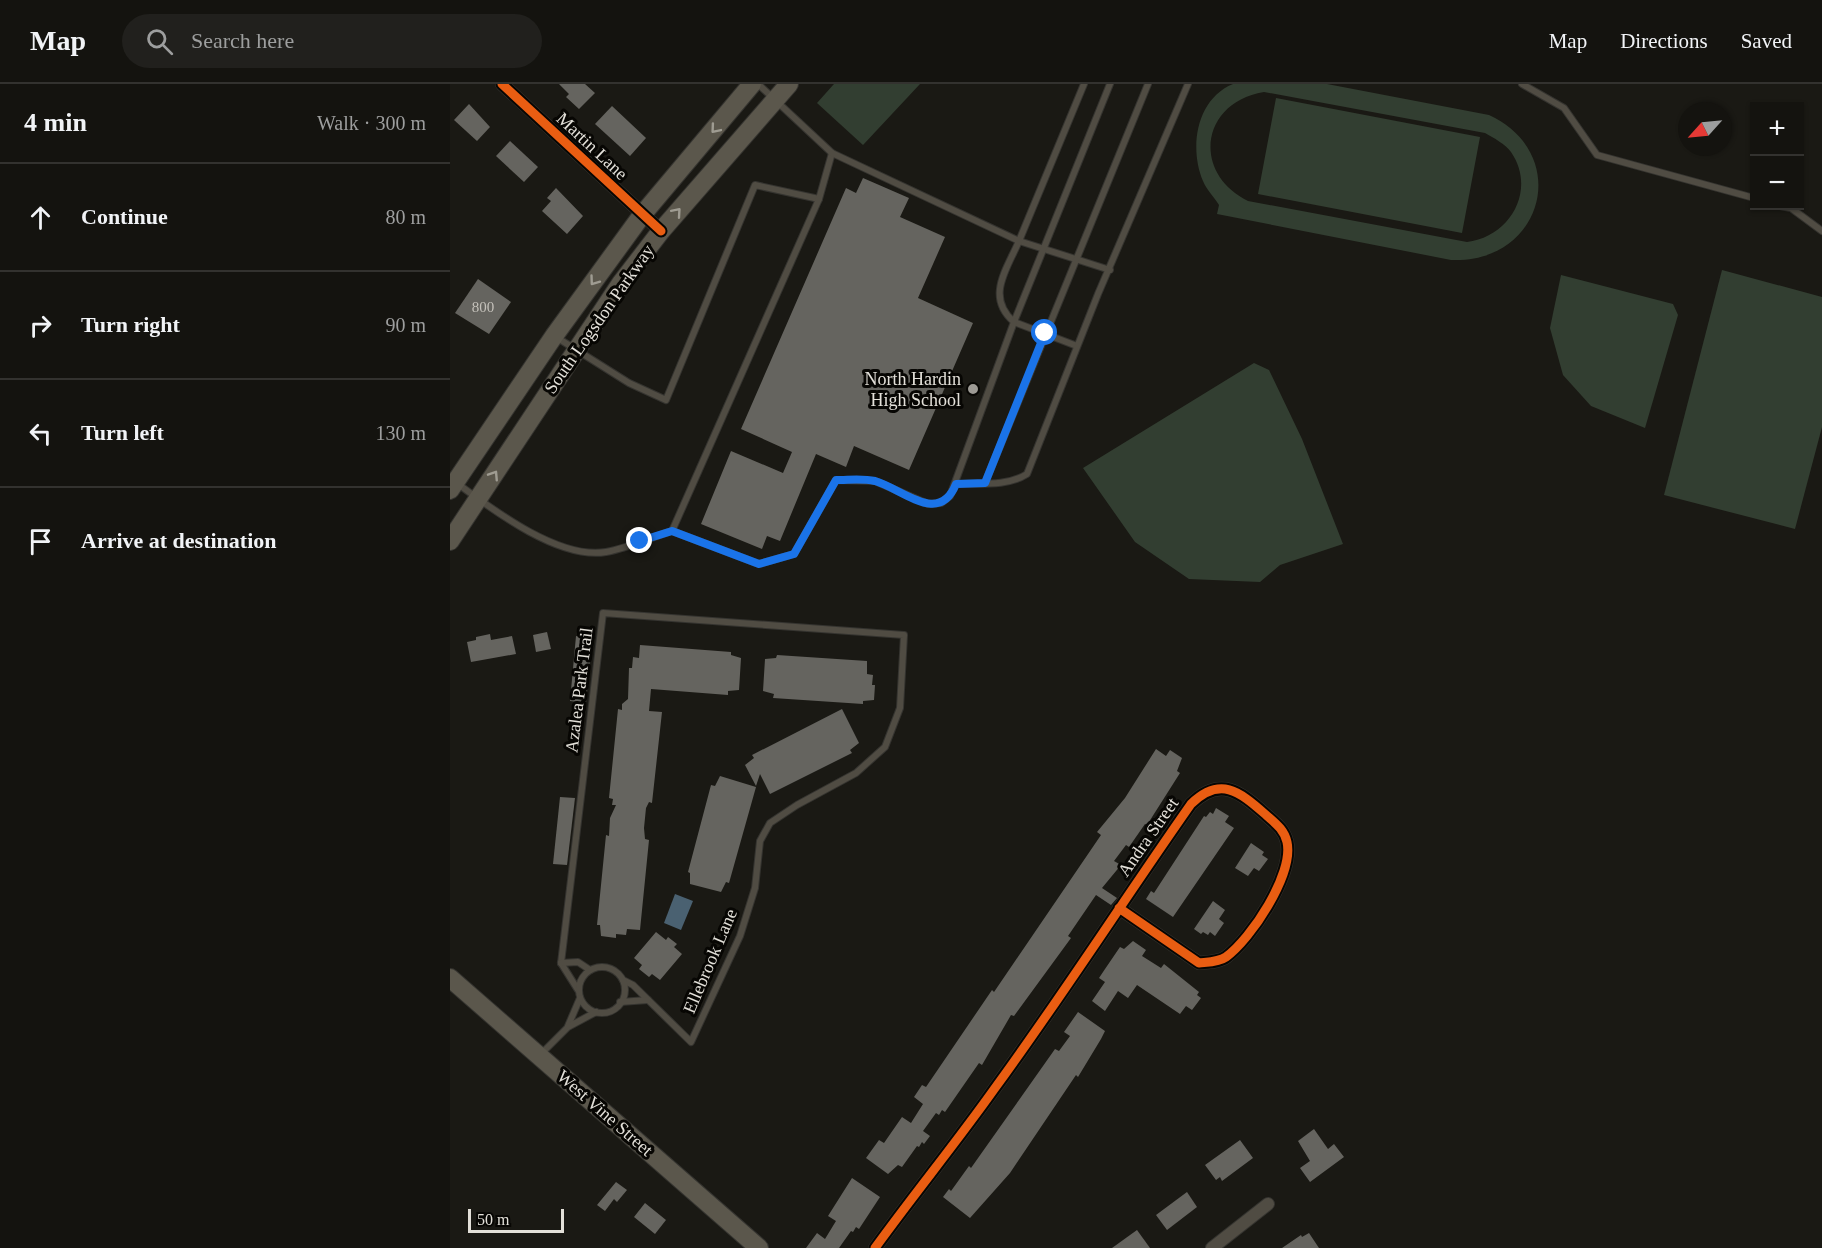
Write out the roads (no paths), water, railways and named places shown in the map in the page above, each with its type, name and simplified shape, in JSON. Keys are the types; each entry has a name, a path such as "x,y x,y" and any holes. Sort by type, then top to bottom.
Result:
{"main road":[{"name":"South Logsdon Parkway","path":"453,486 554,336 642,215 752,84"},
{"name":"South Logsdon Parkway","path":"450,541 574,350 661,231 789,84"},
{"name":"West Vine Street","path":"450,978 759,1248"}],"street":[{"name":"Martin Lane","path":"502,84 661,231"},
{"name":"Andra Street","path":"874,1248 989,1096 1119,908 1191,804 1202,793 1215,789 1228,789 1243,795 1282,829 1287,842 1288,859 1268,905 1239,945 1224,959 1199,963 1119,908"},
{"path":"1212,1248 1268,1204"}],"lane":[{"path":"758,84 832,153 1019,241 1110,270"},
{"path":"1077,346 1014,322 1004,314 999,296 1019,241 1084,84"},
{"path":"453,486 478,499 525,530 562,548 604,552 672,531 759,564 794,554 836,480 875,482 928,504 940,503 950,496 956,484 1014,322 1110,84"},
{"path":"985,483 1074,259 1148,84"},
{"path":"956,484 1018,480 1027,474 1077,346 1188,84"},
{"path":"1522,84 1564,108 1597,155 1750,197"},
{"path":"672,531 819,199 832,153"},
{"path":"554,336 629,383 666,400 755,185 819,199"},
{"path":"1794,210 1822,231"},
{"name":"Azalea Park Trail","path":"561,963 603,613 904,635"},
{"name":"Ellebrook Lane","path":"648,1000 691,1042 740,936 755,888 760,841 770,823 797,805 856,773 885,747 900,708 904,635"},
{"path":"590,970 578,962 561,963 590,1010 596,1012"},
{"path":"568,1027 579,994 582,976 590,970 608,967 633,985 648,1000"},
{"path":"540,1056 568,1027 596,1012 612,1010 621,1002 625,991 623,980"},
{"path":"621,1002 648,1000"}],"water":[{"path":"675,894 693,901 681,930 664,923"}],"place":[{"name":"North Hardin High School","path":"973,389"}]}
